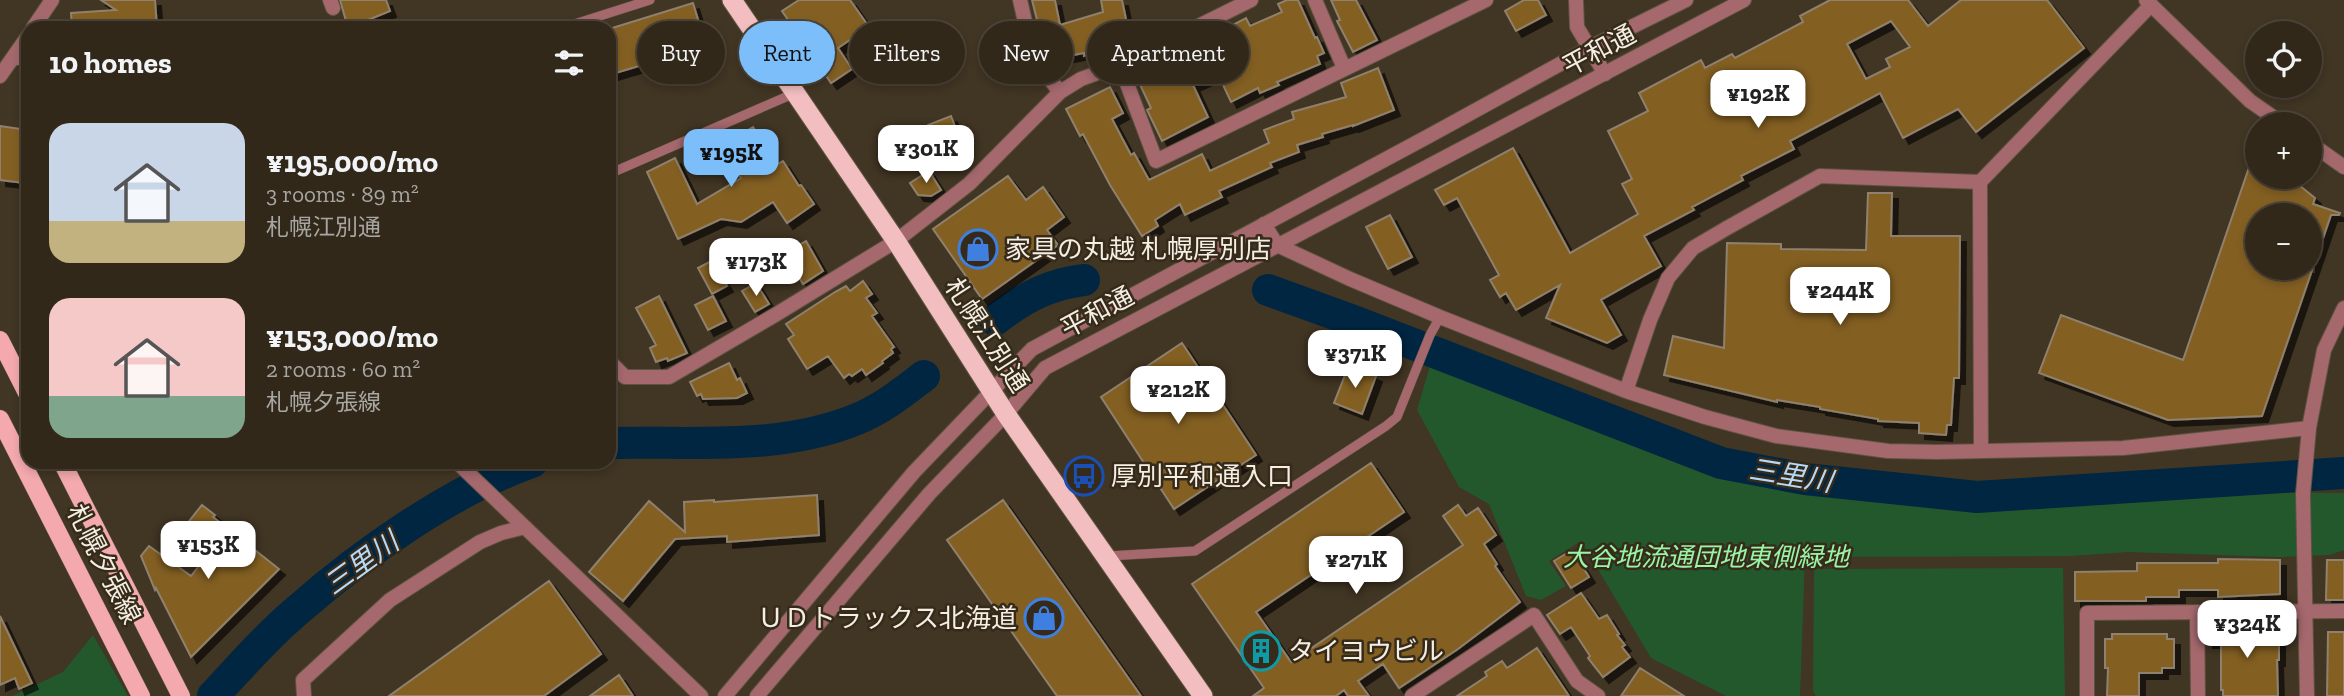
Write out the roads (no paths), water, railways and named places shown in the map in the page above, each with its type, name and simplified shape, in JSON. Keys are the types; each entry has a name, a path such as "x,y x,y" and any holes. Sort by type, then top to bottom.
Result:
{"highway":[{"name":"札幌江別通","path":"739,2 795,93 896,241 1006,414 1203,696"}],"main road":[{"path":"0,340 21,381"},
{"name":"札幌夕張線","path":"0,419 21,460"},
{"name":"札幌夕張線","path":"26,469 141,696"},
{"name":"札幌夕張線","path":"66,469 181,696"}],"street":[{"path":"38,21 52,0"},
{"path":"1020,0 1032,52 1060,92"},
{"path":"1209,21 1251,0"},
{"path":"1315,0 1344,68"},
{"path":"1127,84 1156,161 1486,0"},
{"path":"1576,0 1577,27 1605,74"},
{"name":"平和通","path":"724,696 915,472 1032,349 1591,47 1686,0"},
{"name":"平和通","path":"757,696 929,494 1006,414 1045,368 1744,0"},
{"path":"1981,450 1980,183 2148,3 2250,101 2266,112"},
{"path":"0,76 6,62 21,44"},
{"path":"616,368 625,377 669,377 896,241 969,184 1060,92 1087,77"},
{"path":"2322,151 2344,167"},
{"path":"1626,391 1650,320 1668,278 1693,248 1727,228 1820,176 1980,183"},
{"path":"1264,224 1277,245 1440,317 1626,391 1705,417 1776,436 1888,451 1937,452 2123,448 2309,428"},
{"path":"2307,696 2303,494 2309,428 2324,350 2344,308"},
{"path":"465,470 701,696"},
{"path":"304,696 303,680 390,600 480,542 525,527"},
{"path":"2087,696 2087,613 2344,611"},
{"path":"2197,612 2199,696"},
{"path":"1421,693 1534,615 1577,681 1598,696"}],"lane":[{"path":"584,21 650,0"},
{"path":"616,171 795,93"},
{"path":"1105,557 1195,551 1398,417 1430,335 1440,317"}],"waterway":[{"name":"三里川","path":"995,320 1037,293 1084,280"},
{"name":"三里川","path":"1268,290 1721,463 1805,479 1977,497 2344,473"},
{"name":"三里川","path":"616,443 735,442 797,436 828,429 866,415 924,376"},
{"name":"三里川","path":"213,696 288,619 351,566 440,506 514,469"}],"place":[{"name":"家具の丸越 札幌厚別店","path":"978,249"},
{"name":"厚別平和通入口","path":"1084,476"},
{"name":"ＵＤトラックス北海道","path":"1044,618"},
{"name":"タイヨウビル","path":"1261,651"}],"park label":[{"name":"大谷地流通団地東側緑地","path":"1706,557"}]}
